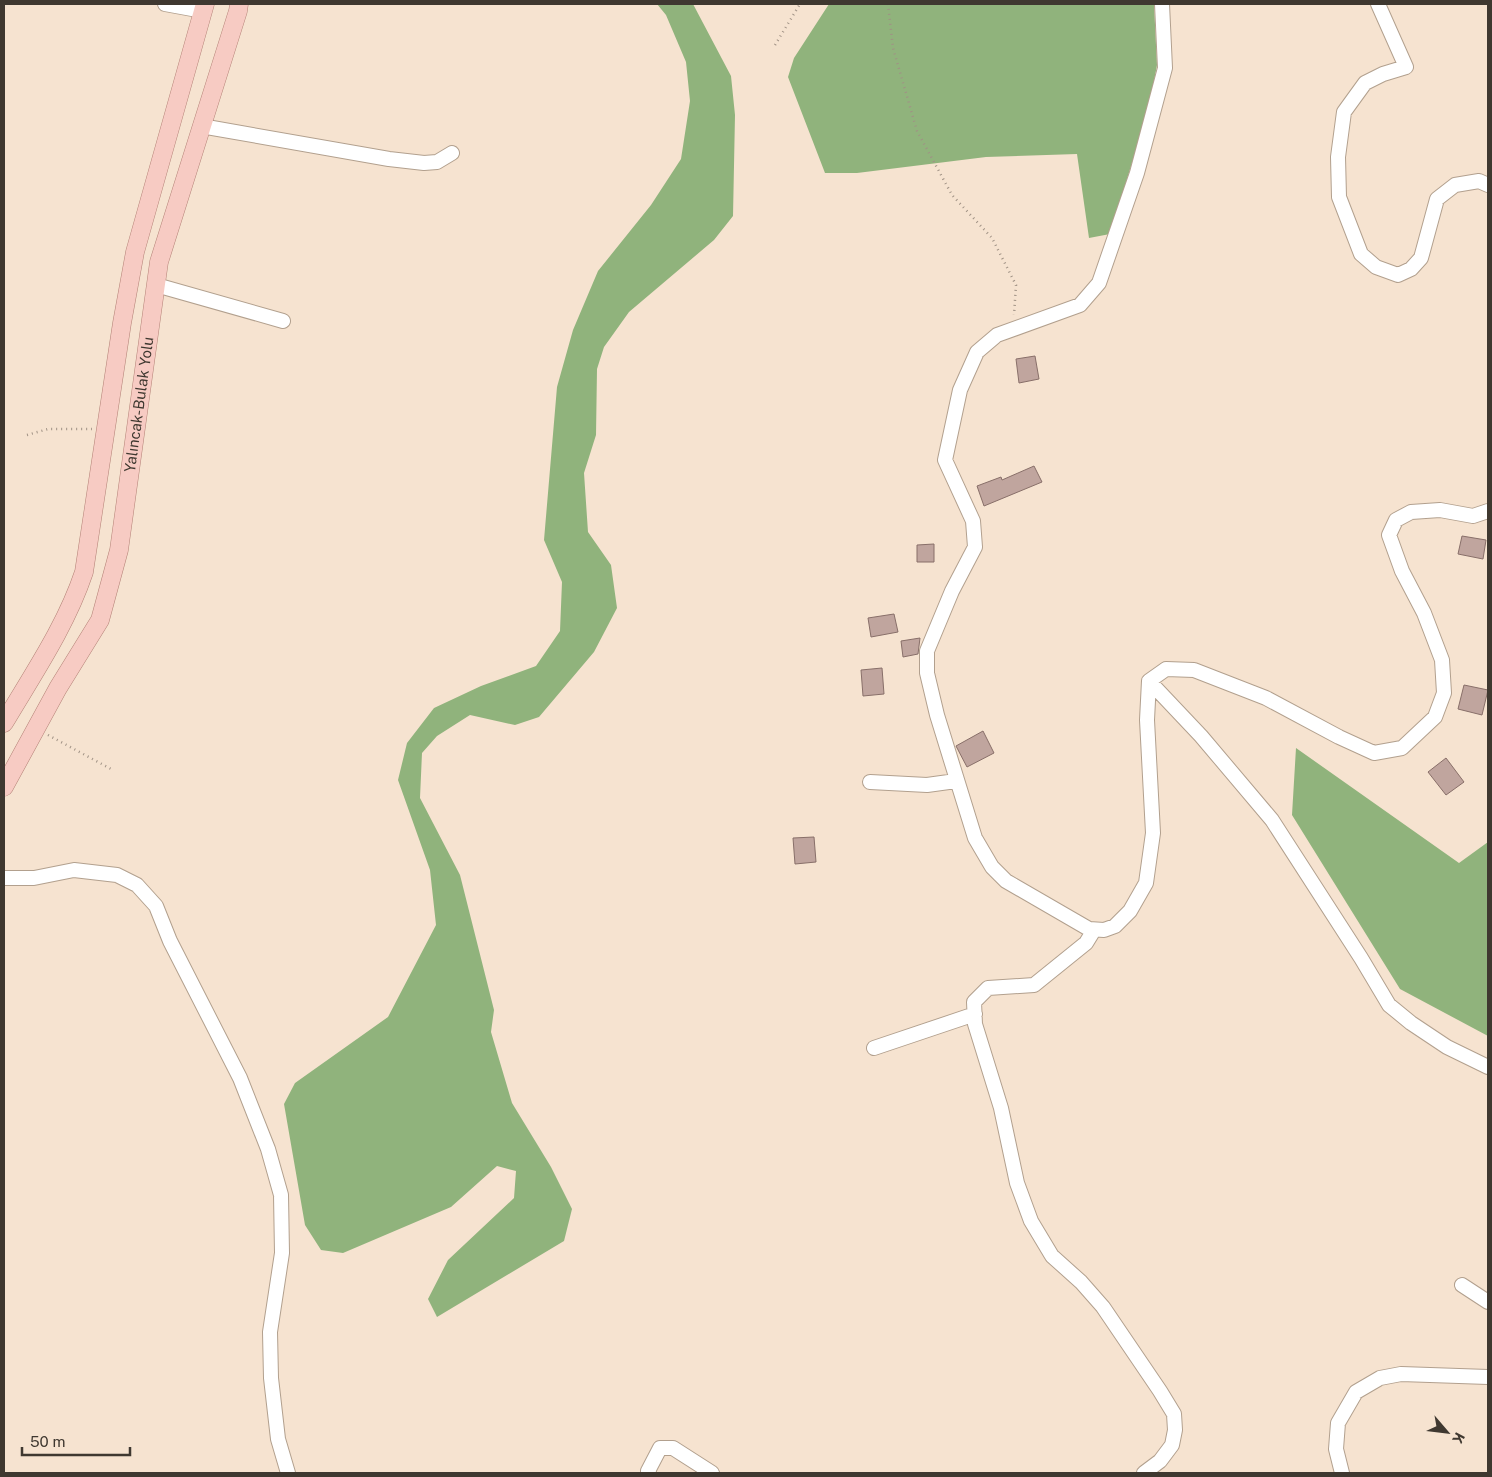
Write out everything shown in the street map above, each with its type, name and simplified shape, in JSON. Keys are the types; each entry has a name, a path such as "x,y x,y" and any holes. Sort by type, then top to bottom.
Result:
{"main road":[{"name":"Yalıncak-Bulak Yolu","path":"4,787 58,688 100,620 118,550 159,262 239,4"},
{"name":"Yalıncak-Bulak Yolu","path":"4,723 75,600 84,572 122,323 135,252 204,7"}],"street":[{"path":"165,4 204,7"},
{"path":"1149,681 1147,720 1153,833 1146,883 1130,911 1115,926 1104,930 1089,929 1006,881 992,867 975,838 956,781 926,673 928,652 952,591 975,547 973,521 944,460 960,390 977,352 997,335 1080,305 1098,283 1137,173 1165,68 1162,4"},
{"path":"1378,4 1406,67 1383,74 1364,84 1344,112 1338,157 1339,197 1361,254 1376,268 1398,275 1411,269 1421,258 1437,200 1455,185 1479,181 1488,185"},
{"path":"201,126 389,159 424,163 437,162 452,153"},
{"path":"156,285 283,321"},
{"path":"1149,681 1166,669 1194,670 1266,698 1339,737 1374,753 1402,748 1435,717 1444,693 1442,660 1424,613 1402,571 1389,536 1396,520 1412,512 1440,510 1473,516 1488,511"},
{"path":"1149,681 1201,736 1272,820 1362,958 1389,1006 1446,1046 1488,1067"},
{"path":"870,782 927,785 956,781"},
{"path":"4,878 34,878 74,870 117,875 137,885 156,906 170,941 240,1078 268,1148 281,1195 282,1253 270,1332 278,1439 288,1473"},
{"path":"1094,930 1086,943 1034,985 988,988 974,1002 975,1024 1001,1108 1017,1183 1031,1221 1052,1256 1081,1282 1103,1307 1160,1390 1174,1414 1175,1430 1172,1445 1160,1461 1144,1473"},
{"path":"874,1048 975,1014"},
{"path":"1462,1285 1488,1302"},
{"path":"1342,1473 1336,1449 1338,1423 1356,1392 1380,1378 1401,1374 1488,1377"},
{"path":"648,1473 660,1448 673,1448 712,1473"}],"path":[{"path":"776,45 800,4"},
{"path":"888,4 893,48 917,131 952,195 992,238 1016,285 1013,330"},
{"path":"27,435 48,429 106,429"},
{"path":"36,728 111,769"}],"green space":[{"path":"657,4 693,4 731,76 735,115 733,216 714,240 629,312 604,347 597,369 596,435 584,473 588,532 611,565 617,608 594,652 539,717 515,725 470,715 437,736 422,753 420,798 460,875 494,1010 491,1032 512,1103 551,1167 572,1209 564,1241 437,1317 428,1299 448,1260 514,1198 516,1171 497,1166 451,1207 343,1253 321,1250 305,1225 284,1104 295,1083 388,1017 436,925 430,870 398,780 407,743 434,708 481,686 536,666 560,631 562,582 544,540 557,387 573,330 598,271 651,205 681,159 690,101 686,62 666,15"},
{"path":"829,4 1154,4 1157,65 1149,108 1110,234 1089,238 1077,154 986,157 857,173 825,173 788,77 794,58"},
{"path":"1296,748 1459,863 1488,842 1488,1036 1400,989 1292,815"}],"building":[{"path":"1035,356 1039,379 1019,383 1016,359"},
{"path":"1034,466 1042,482 984,506 977,486 1001,477 1002,480"},
{"path":"1462,536 1486,540 1483,559 1458,554"},
{"path":"934,544 934,562 917,562 917,545"},
{"path":"894,614 898,632 871,637 868,618"},
{"path":"920,638 918,654 903,657 901,641"},
{"path":"882,668 884,694 863,696 861,670"},
{"path":"1464,685 1488,690 1482,715 1458,709"},
{"path":"983,731 994,753 967,767 956,746"},
{"path":"1446,758 1464,782 1446,795 1428,772"},
{"path":"814,837 816,862 795,864 793,838"}]}
